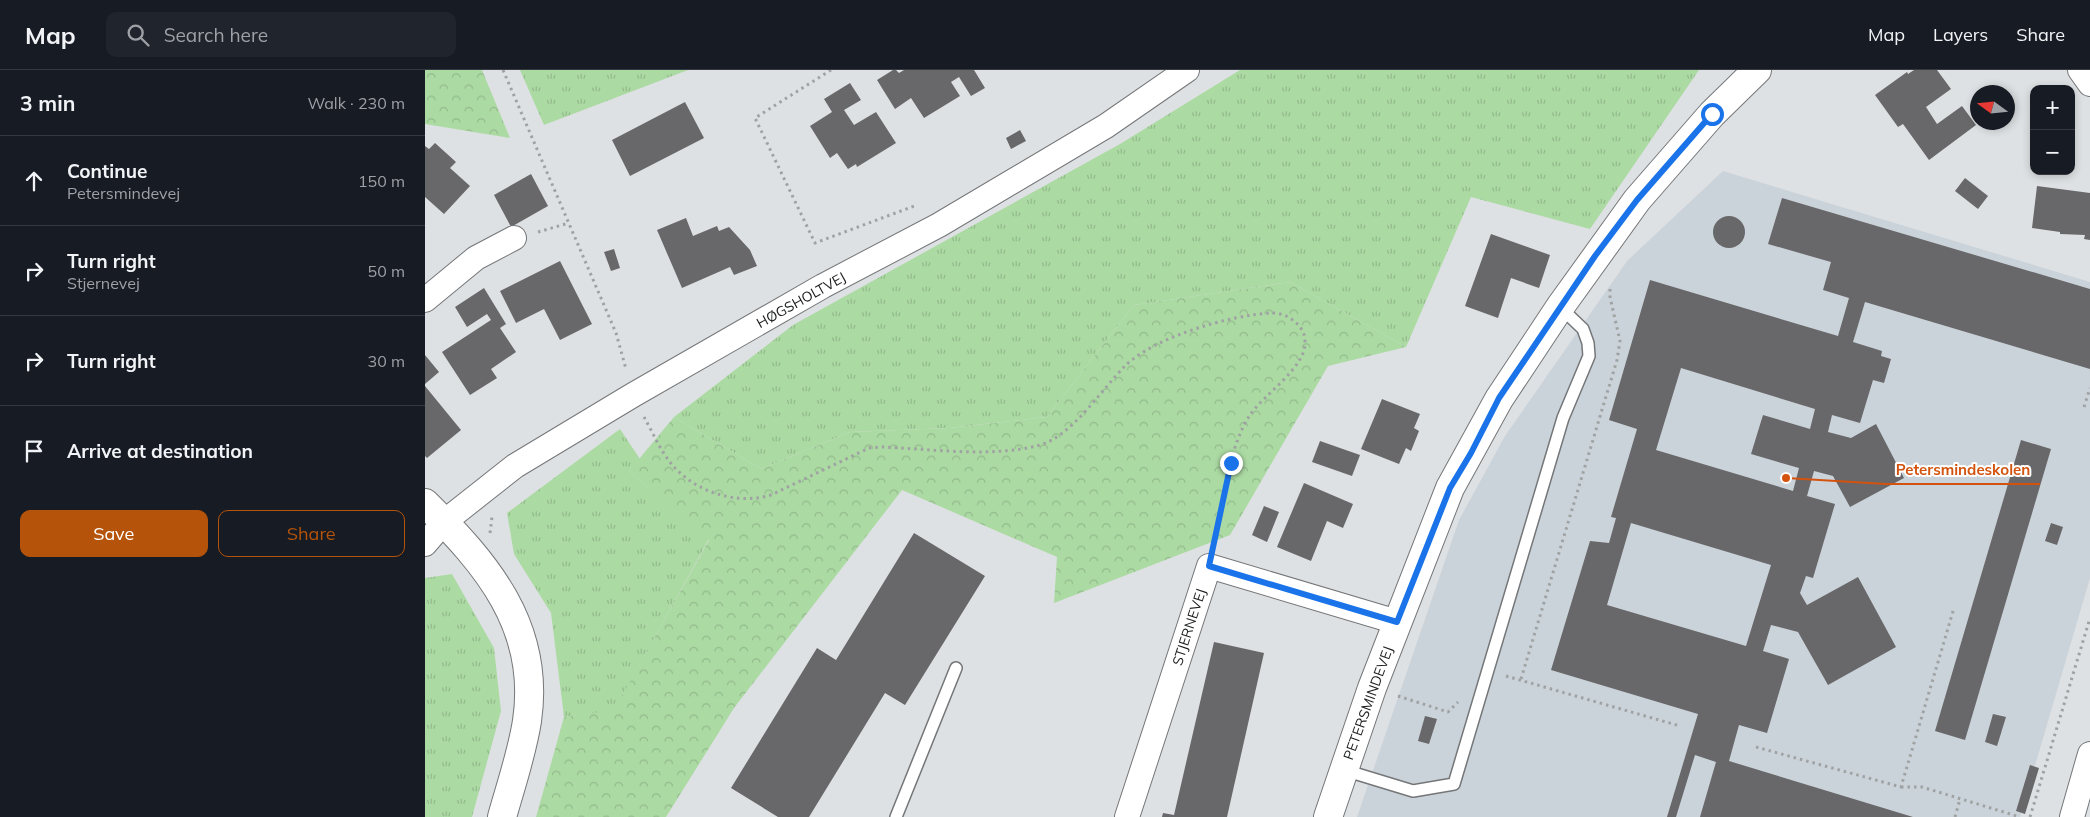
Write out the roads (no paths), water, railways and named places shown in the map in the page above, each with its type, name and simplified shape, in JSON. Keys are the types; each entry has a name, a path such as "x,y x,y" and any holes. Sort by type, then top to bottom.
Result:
{"street":[{"name":"HØGSHOLTVEJ","path":"425,544 444,522 515,466 633,395 823,286 939,226 1106,126 1187,70"},
{"name":"PETERSMINDEVEJ","path":"1328,817 1371,688 1450,488 1471,453 1499,398 1560,306 1637,200 1712,114 1757,70"},
{"path":"2080,70 2090,84"},
{"path":"425,300 476,258 514,238"},
{"path":"425,503 444,522 497,584 515,620 526,658 529,701 527,721 502,817"},
{"name":"STJERNEVEJ","path":"1127,817 1209,566 1397,622"},
{"path":"2072,817 2090,754"}],"lane":[{"path":"1344,770 1413,790 1454,784 1563,418 1589,356 1588,343 1583,329 1560,306"},
{"path":"896,817 956,668"}],"place":[{"name":"Petersmindeskolen","path":"1786,478"}]}
